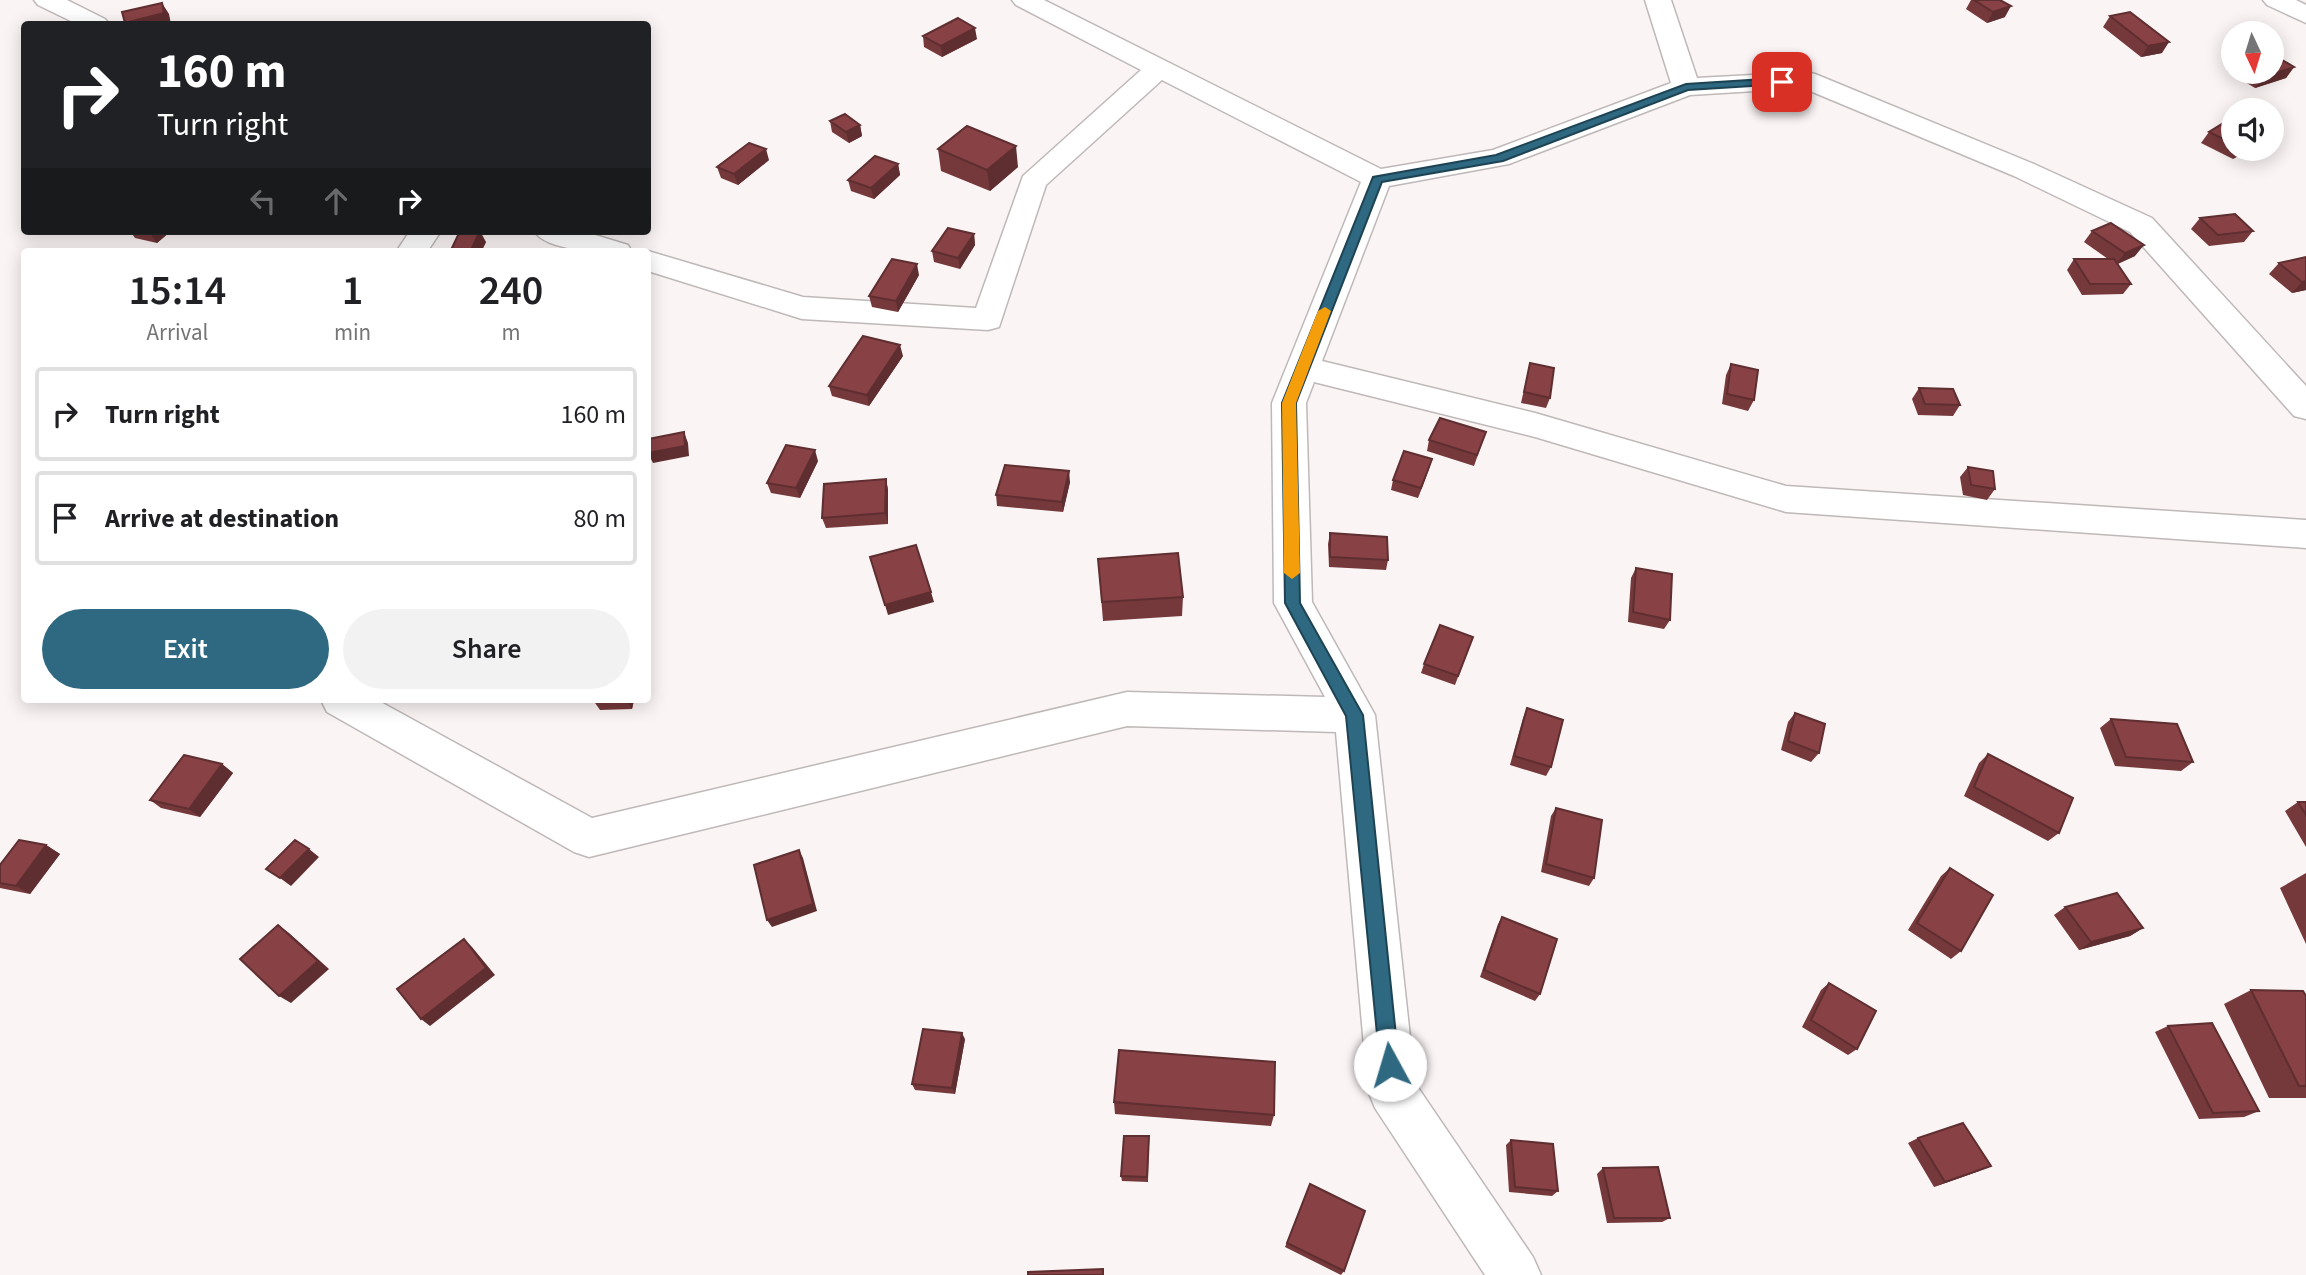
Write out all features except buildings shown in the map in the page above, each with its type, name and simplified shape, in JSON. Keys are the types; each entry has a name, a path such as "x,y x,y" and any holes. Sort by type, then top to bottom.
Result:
{"street":[{"path":"47,0 90,21"},
{"path":"1025,0 1377,179 1499,158 1686,87 1806,80 2024,170 2141,225 2306,407"},
{"path":"1658,0 1686,87"},
{"path":"2276,0 2306,15"},
{"path":"651,262 802,308 988,319 1032,182 1158,68"},
{"path":"1377,179 1289,403 1293,603 1355,715 1392,1091 1515,1275"},
{"path":"562,235 604,248"},
{"path":"1302,368 1535,425 1786,499 2306,534"},
{"path":"346,703 589,838 1127,709 1355,715"}],"slow traffic":[{"path":"1292,573 1289,403 1325,311"}],"route":[{"path":"1390,1065 1355,715 1293,603 1289,403 1377,179 1499,158 1686,87 1782,82"}]}
